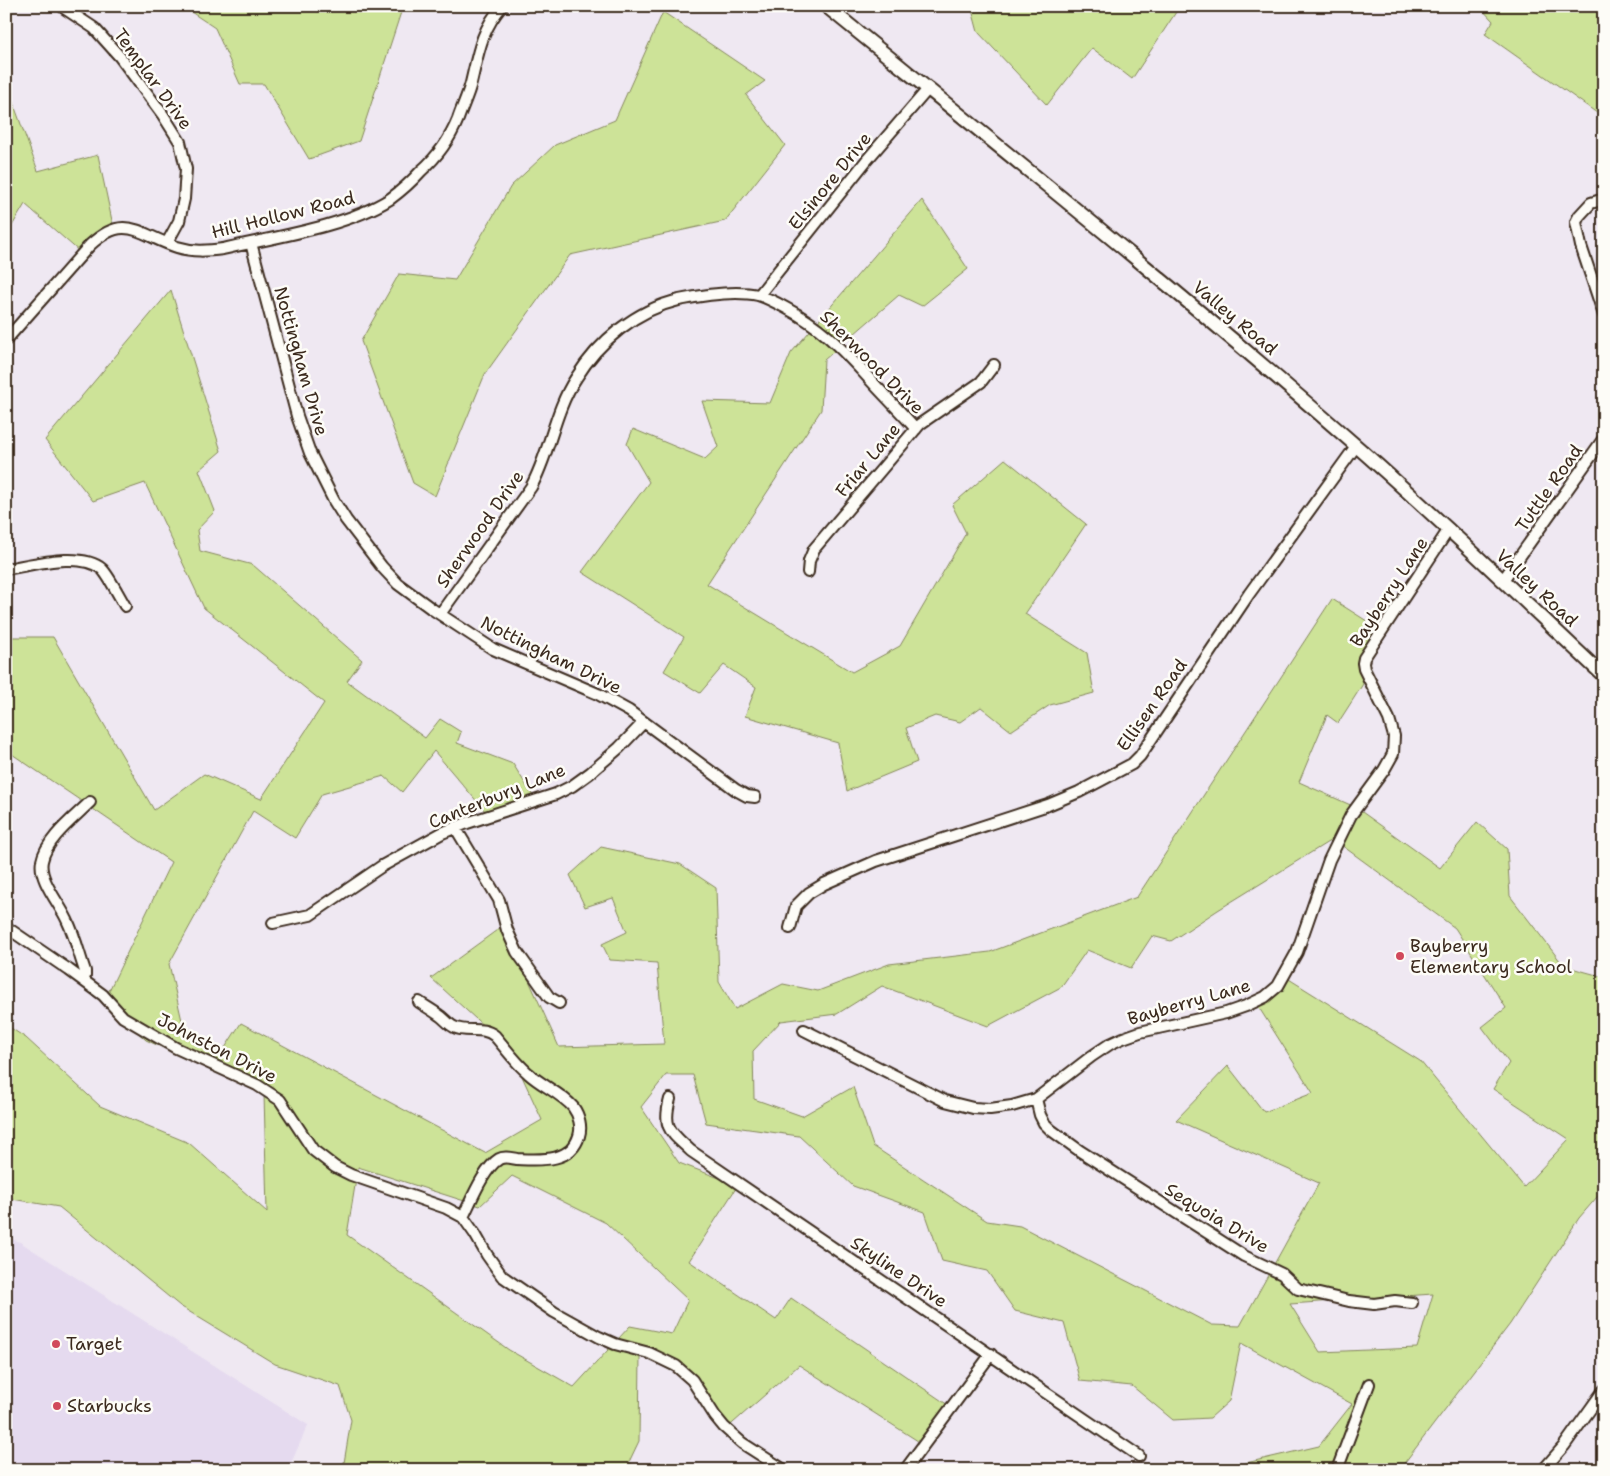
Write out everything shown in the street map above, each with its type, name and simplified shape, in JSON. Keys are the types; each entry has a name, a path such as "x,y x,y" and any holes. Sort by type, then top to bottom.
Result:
{"main road":[{"name":"Valley Road","path":"826,6 1186,300 1356,446 1449,529 1604,676"}],"street":[{"name":"Hill Hollow Road","path":"6,340 67,269 102,234 114,229 133,229 167,243 194,251 208,252 343,220 391,198 410,183 443,147 456,123 470,85 479,45 502,6"},
{"name":"Templar Drive","path":"64,8 94,28 120,57 163,114 180,142 186,169 184,199 179,221 167,243"},
{"name":"Elsinore Drive","path":"759,296 866,161 928,89"},
{"path":"1604,199 1591,203 1576,222 1581,246 1604,315"},
{"name":"Nottingham Drive","path":"251,242 297,416 314,460 346,520 382,567 398,584 493,649 598,694 629,711 736,790 747,796 755,797"},
{"name":"Sherwood Drive","path":"440,614 538,474 552,432 574,379 608,339 635,318 666,303 714,294 746,293 773,301 807,319 830,337 916,429"},
{"name":"Friar Lane","path":"808,572 809,561 814,549 920,424 981,382 994,366"},
{"name":"Tuttle Road","path":"1503,580 1604,438"},
{"name":"Ellisen Road","path":"790,928 796,906 809,893 824,884 876,861 1048,805 1079,792 1132,764 1140,756 1249,594 1356,446"},
{"name":"Bayberry Lane","path":"804,1030 924,1092 956,1104 990,1109 1012,1106 1036,1099 1092,1056 1123,1038 1140,1032 1226,1013 1265,997 1278,986 1297,952 1329,860 1352,815 1393,754 1394,736 1389,719 1364,669 1364,658 1449,529"},
{"path":"6,569 76,559 90,562 103,570 125,606"},
{"name":"Canterbury Lane","path":"273,923 310,915 382,866 455,827 556,794 572,786 619,748 643,722"},
{"path":"83,980 85,971 67,920 49,888 44,875 42,861 48,846 54,838 90,802"},
{"path":"455,827 498,900 516,952 549,997 559,1003"},
{"name":"Johnston Drive","path":"6,927 103,995 123,1017 176,1048 235,1074 280,1100 313,1150 336,1167 351,1175 446,1208 463,1217 502,1276 554,1312 599,1337 615,1344 649,1353 676,1366 692,1380 724,1428 742,1443 784,1470"},
{"path":"419,1002 452,1026 460,1029 489,1031 528,1074 563,1097 573,1107 577,1113 581,1128 577,1143 573,1148 554,1159 502,1158 493,1163 463,1217"},
{"name":"Sequoia Drive","path":"1036,1099 1044,1123 1080,1151 1244,1256 1282,1274 1298,1288 1357,1302 1374,1304 1395,1300 1412,1303"},
{"name":"Skyline Drive","path":"670,1100 666,1113 667,1124 671,1132 691,1151 1139,1456"},
{"path":"905,1470 991,1354"},
{"path":"1338,1470 1369,1384"},
{"path":"1543,1470 1564,1446 1604,1390"}],"shaded area":[{"path":"6,1237 20,1242 308,1425 288,1470 6,1470"}],"green space":[{"path":"182,6 308,6 318,12 325,6 403,6 359,141 309,159 264,84 240,84 215,28"},
{"path":"971,6 1180,6 1132,79 1092,48 1047,105 978,32"},
{"path":"1479,6 1594,6 1604,13 1604,118 1485,34 1493,21"},
{"path":"663,12 765,81 746,95 785,145 725,221 570,255 485,374 435,496 413,483 361,341 399,274 455,280 511,186 555,145 615,120"},
{"path":"10,94 38,171 98,155 114,230 81,253 25,204 6,236 6,95"},
{"path":"922,200 968,269 922,306 899,295 824,360 821,410 707,584 852,672 900,646 966,533 952,505 1005,459 1086,524 1025,614 1087,653 1094,693 1050,705 1011,731 981,707 960,722 935,716 906,728 917,762 847,791 838,743 745,716 756,687 724,665 700,693 664,671 684,637 582,572 649,482 627,444 633,429 705,459 718,447 702,401 770,403 791,353"},
{"path":"171,290 221,451 199,470 215,511 197,530 200,551 253,565 362,660 347,681 425,738 440,719 461,732 457,743 513,764 538,804 491,818 434,751 402,792 384,776 322,794 295,838 253,811 169,964 183,1025 223,1051 241,1023 485,1153 542,1120 510,1050 431,978 504,925 559,1047 664,1044 657,963 610,960 602,944 627,932 613,898 585,907 570,875 601,847 680,864 716,888 719,982 735,1009 783,984 818,991 889,964 990,952 1137,897 1332,599 1378,628 1358,660 1363,684 1338,723 1327,715 1299,782 1355,807 1440,868 1477,822 1507,849 1510,896 1564,966 1604,977 1604,1189 1579,1218 1510,1324 1399,1470 1216,1470 1319,1446 1352,1404 1241,1343 1229,1401 1210,1418 1173,1420 1132,1386 1080,1381 1064,1323 1015,1311 987,1271 942,1261 925,1212 853,1186 799,1136 706,1123 693,1075 666,1075 641,1107 679,1163 738,1185 689,1261 776,1320 791,1298 948,1405 921,1443 799,1365 725,1430 684,1377 640,1355 639,1441 629,1462 640,1470 339,1470 344,1463 351,1420 340,1386 275,1364 180,1306 59,1207 6,1198 6,1025 26,1038 100,1106 189,1143 267,1212 264,1094 146,1040 104,1001 171,862 6,750 6,637 53,637 154,810 204,774 261,799 324,703 204,608 145,483 93,501 45,440","holes":["1333,839 1455,928 1506,1008 1482,1027 1509,1063 1493,1089 1569,1139 1524,1187 1420,1061 1284,976 1256,1003 1313,1093 1264,1112 1228,1066 1176,1120 1319,1183 1240,1326 1212,1325 1020,1226 987,1221 873,1146 853,1087 802,1116 754,1099 753,1051 781,1021 837,1014 882,986 988,1026 1061,987 1087,950 1131,968 1152,936 1171,941","358,1167 480,1206 512,1176 606,1223 688,1300 672,1334 630,1326 574,1387 509,1350 347,1235","1433,1294 1417,1348 1320,1352 1290,1304"]}],"place":[{"name":"Bayberry Elementary School","path":"1400,956"},
{"name":"Target","path":"56,1344"},
{"name":"Starbucks","path":"57,1406"}]}
